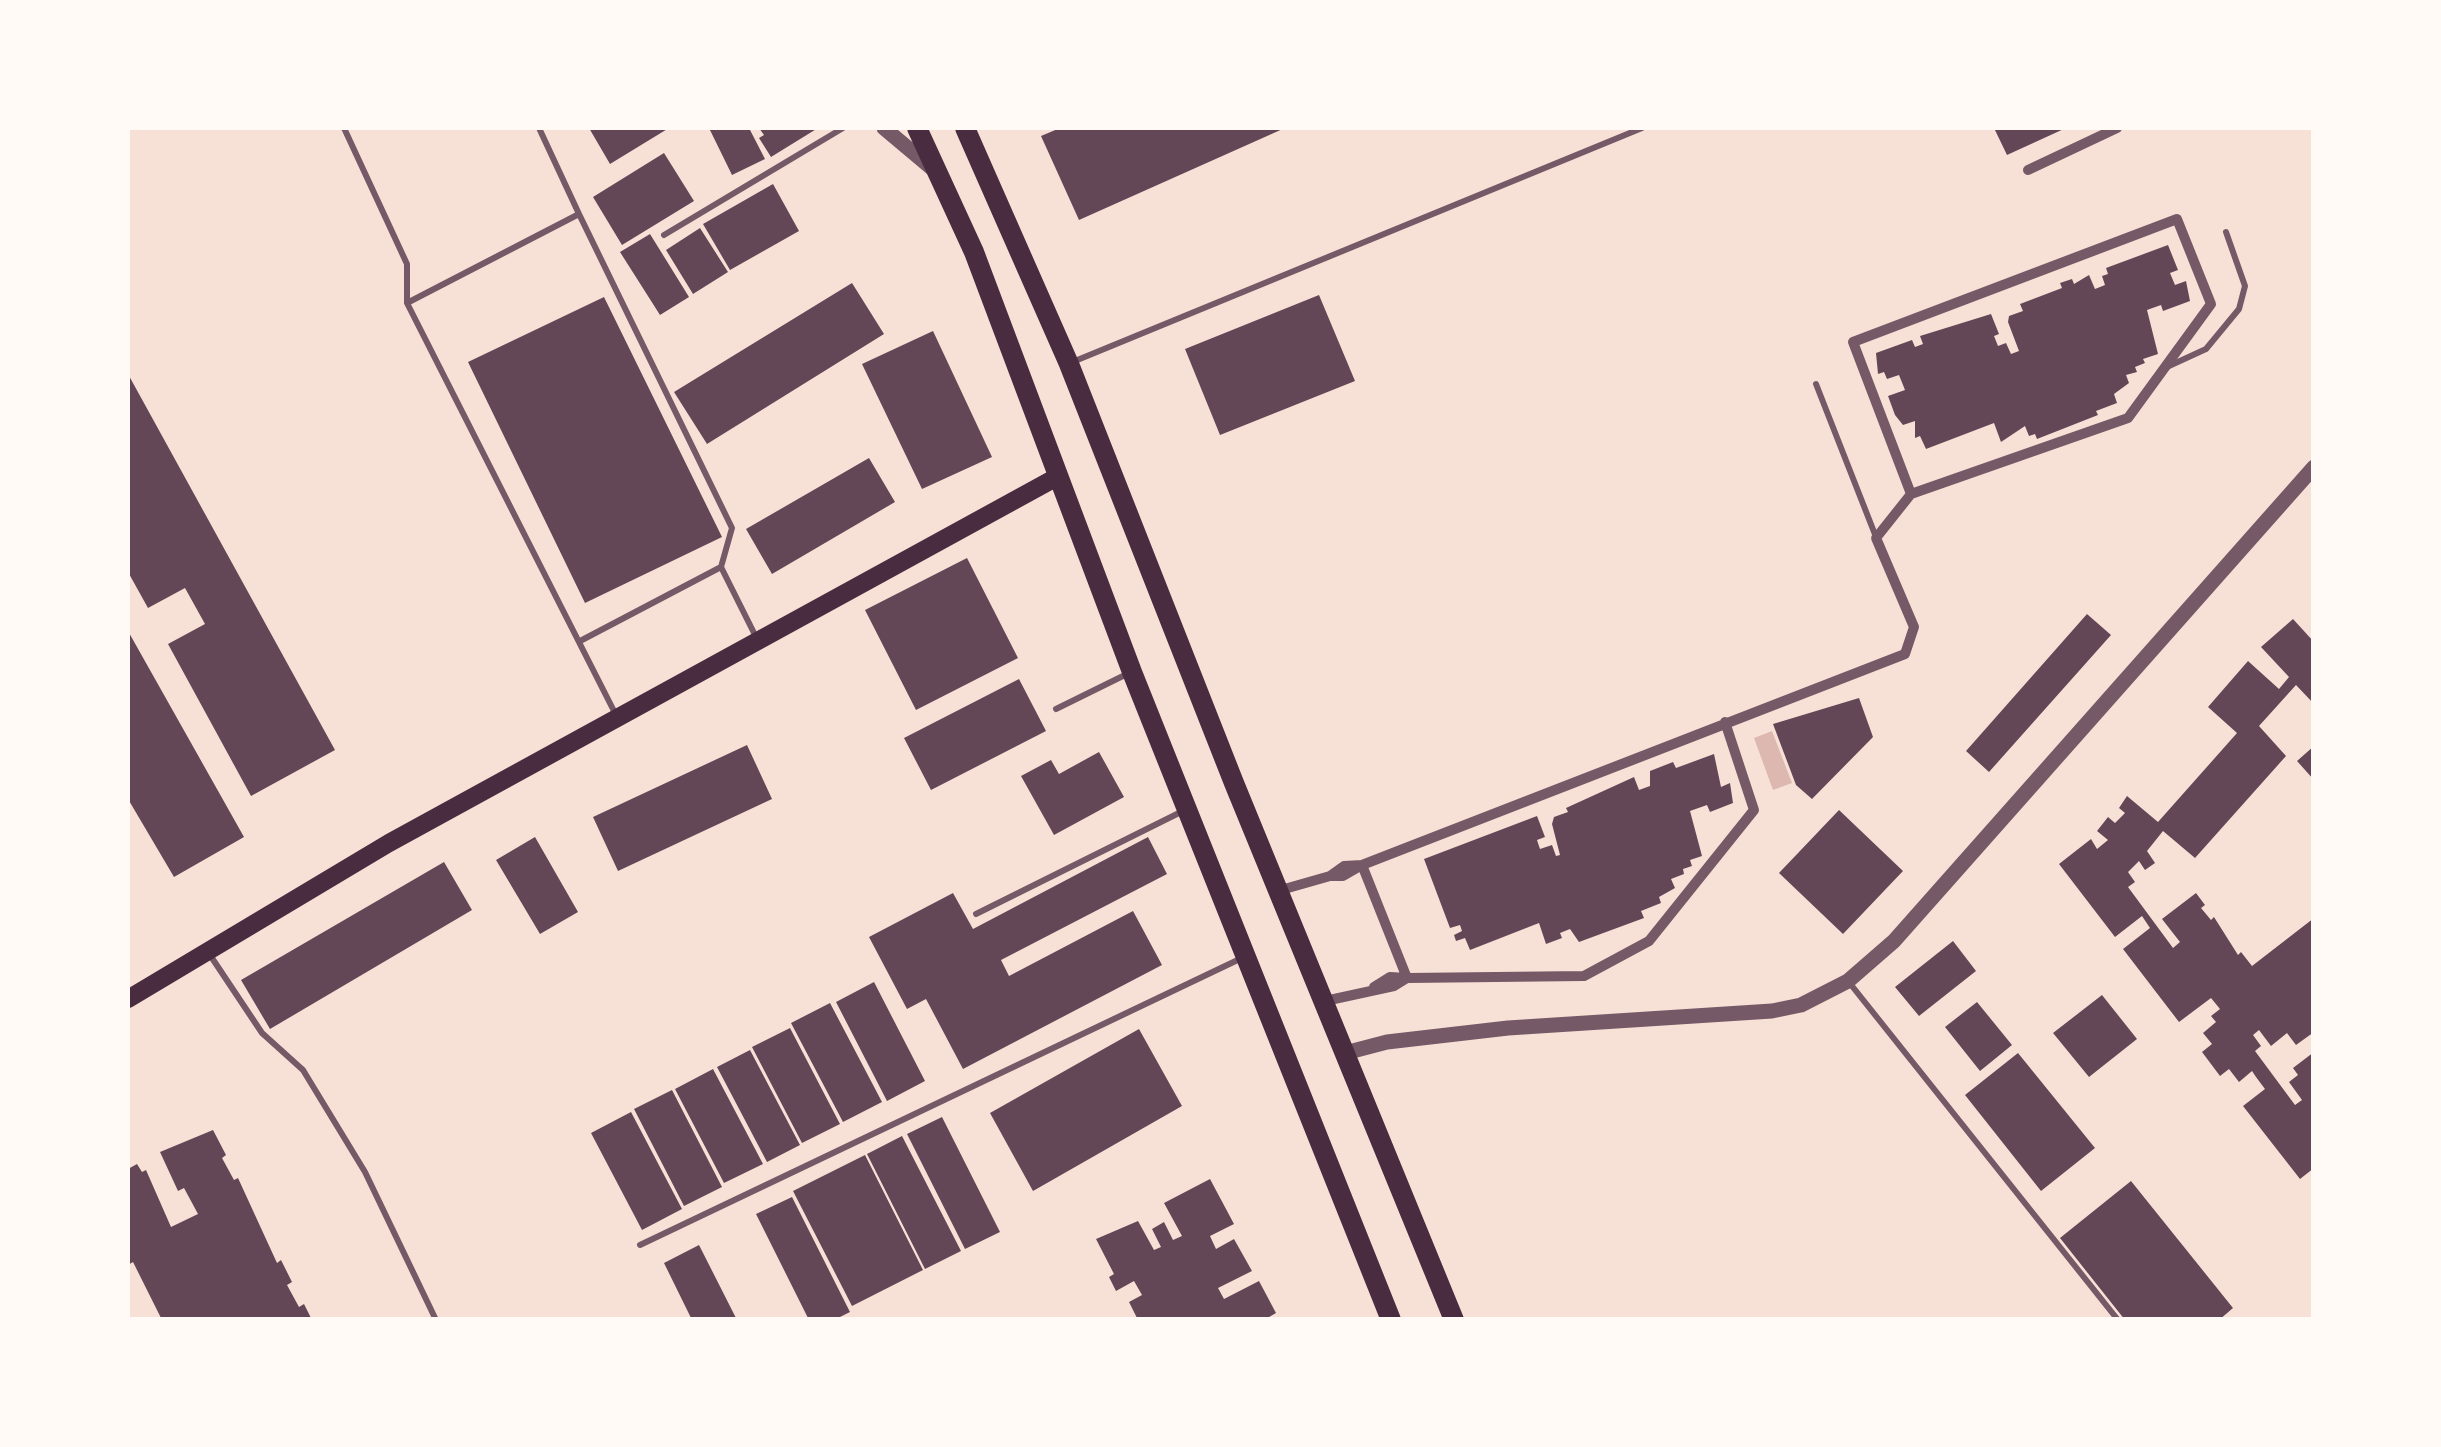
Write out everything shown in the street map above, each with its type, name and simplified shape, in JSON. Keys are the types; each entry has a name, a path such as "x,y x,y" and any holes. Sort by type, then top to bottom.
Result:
{"main road":[{"path":"917,128 974,252 1132,672 1391,1320"},
{"path":"965,128 1069,364 1454,1320"},
{"path":"128,999 618,716 1056,477"}],"street":[{"path":"884,128 937,173"},
{"path":"2028,170 2116,128"},
{"path":"1280,890 1330,876 1344,866 1362,864 1905,654 1914,627 1876,538 1911,494 2128,418 2211,304 2177,218 1854,342 1911,494"},
{"path":"1345,1053 1387,1042 1490,1030 1736,1014 1801,1005 1848,981 1894,941 2314,467"},
{"path":"1326,1001 1394,986 1407,978 1584,976 1649,941 1754,810 1726,722"},
{"path":"1362,864 1407,978"}],"lane":[{"path":"344,128 406,264 407,303 618,716"},
{"path":"539,128 732,528 721,567 757,639"},
{"path":"664,235 843,128"},
{"path":"1069,364 1642,128"},
{"path":"407,303 580,214"},
{"path":"2166,368 2206,349 2239,309 2245,286 2226,232"},
{"path":"1816,384 1876,538"},
{"path":"582,640 721,567"},
{"path":"1056,709 1132,672"},
{"path":"976,914 1189,808"},
{"path":"208,951 262,1034 303,1070 366,1172 436,1320"},
{"path":"640,1245 1246,956"},
{"path":"1848,981 2118,1320"}],"shaded area":[{"path":"1772,731 1792,783 1773,790 1754,738"}],"building":[{"path":"589,128 669,128 610,164"},
{"path":"709,128 749,128 765,159 732,175"},
{"path":"759,128 818,128 771,157 759,138 764,135"},
{"path":"1060,128 1285,128 1079,220 1041,136"},
{"path":"1994,128 2066,128 2007,155"},
{"path":"664,153 694,201 622,245 593,197"},
{"path":"773,184 799,231 730,270 703,224"},
{"path":"700,228 728,272 693,294 666,250"},
{"path":"650,234 689,297 660,315 620,252"},
{"path":"2168,245 2178,270 2170,273 2175,285 2186,281 2190,301 2163,311 2161,305 2147,310 2158,354 2143,359 2145,363 2135,367 2137,372 2126,375 2129,383 2114,394 2117,403 2096,411 2098,415 2037,439 2035,434 2029,436 2025,426 2001,442 1994,423 1926,449 1920,436 1915,438 1915,421 1903,425 1895,415 1888,396 1905,390 1899,375 1887,379 1884,372 1878,374 1876,353 1912,340 1915,347 1923,344 1920,336 1991,314 1999,334 1994,336 1998,346 2006,343 2011,354 2019,351 2009,316 2023,311 2020,304 2062,288 2060,283 2072,279 2074,284 2089,275 2095,289 2105,285 2102,276 2108,274 2106,268"},
{"path":"852,283 884,334 707,444 674,392"},
{"path":"1319,295 1355,381 1220,435 1185,349"},
{"path":"604,297 722,537 585,603 468,362"},
{"path":"933,331 992,457 922,489 862,364"},
{"path":"128,374 335,750 251,796 168,644 205,624 185,588 148,608 128,572"},
{"path":"869,458 895,502 772,574 746,529"},
{"path":"967,558 1018,658 916,710 865,610"},
{"path":"2087,614 2111,635 1989,772 1966,751"},
{"path":"2293,619 2314,642 2314,704 2296,685 2259,726 2286,756 2195,858 2163,831 2147,851 2155,863 2145,870 2139,861 2128,872 2135,882 2128,887 2173,948 2180,942 2162,919 2196,893 2205,905 2201,908 2211,920 2214,917 2238,955 2241,952 2252,966 2314,918 2314,1032 2296,1045 2287,1033 2271,1046 2259,1030 2253,1035 2261,1046 2255,1051 2295,1105 2302,1100 2289,1082 2298,1075 2293,1068 2314,1052 2314,1168 2300,1179 2243,1106 2265,1089 2252,1071 2239,1082 2229,1069 2220,1076 2202,1052 2212,1044 2203,1033 2216,1022 2211,1016 2220,1009 2211,998 2179,1022 2123,949 2150,928 2142,916 2115,937 2059,864 2091,839 2097,849 2108,840 2097,831 2108,817 2115,823 2125,813 2119,808 2127,796 2158,822 2237,733 2208,707 2248,661 2279,689 2289,677 2261,647"},
{"path":"128,631 244,837 174,877 128,799"},
{"path":"1019,679 1046,731 931,790 904,738"},
{"path":"1859,698 1873,737 1812,799 1796,785 1773,724"},
{"path":"747,745 772,799 618,871 593,817"},
{"path":"2314,746 2314,780 2297,761"},
{"path":"1099,752 1124,797 1054,835 1021,776 1051,760 1059,774"},
{"path":"1714,754 1721,787 1730,783 1733,803 1710,812 1707,805 1690,811 1702,856 1690,860 1692,866 1683,869 1684,874 1671,879 1675,888 1659,897 1661,903 1641,911 1644,918 1579,942 1570,929 1560,933 1562,938 1546,944 1539,923 1470,950 1465,938 1456,941 1454,935 1462,931 1460,925 1450,928 1424,859 1537,816 1545,837 1537,840 1540,849 1552,845 1556,856 1560,855 1552,824 1554,817 1568,812 1566,808 1634,777 1639,790 1650,786 1650,771 1673,762 1676,768"},
{"path":"1839,810 1903,871 1843,934 1779,873"},
{"path":"535,837 578,912 540,934 496,860"},
{"path":"1148,837 1167,874 1001,960 1009,976 1133,911 1162,965 963,1069 926,999 907,1009 869,937 953,893 973,929"},
{"path":"444,862 472,910 270,1029 241,980"},
{"path":"1953,941 1976,971 1919,1016 1895,987"},
{"path":"874,982 925,1081 887,1101 836,1002"},
{"path":"2102,995 2137,1039 2089,1077 2053,1033"},
{"path":"1977,1002 2012,1045 1980,1071 1945,1027"},
{"path":"830,1003 882,1102 843,1122 791,1023"},
{"path":"790,1028 840,1124 802,1143 752,1047"},
{"path":"1139,1029 1182,1106 1033,1191 990,1113"},
{"path":"750,1050 800,1145 767,1162 717,1067"},
{"path":"2018,1053 2095,1148 2041,1191 1965,1095"},
{"path":"713,1069 763,1164 724,1183 675,1089"},
{"path":"672,1090 722,1187 684,1206 634,1109"},
{"path":"631,1112 682,1209 642,1230 591,1133"},
{"path":"942,1117 1000,1232 965,1249 907,1134"},
{"path":"213,1130 226,1155 222,1158 234,1180 238,1178 277,1263 281,1260 292,1282 287,1285 299,1307 304,1304 312,1320 162,1320 133,1262 128,1265 128,1169 137,1164 142,1172 146,1170 171,1227 198,1214 184,1188 178,1191 160,1152"},
{"path":"902,1136 961,1251 925,1269 867,1154"},
{"path":"865,1155 923,1270 852,1306 793,1191"},
{"path":"1210,1179 1234,1224 1210,1236 1216,1249 1234,1239 1252,1271 1218,1288 1224,1299 1259,1281 1276,1313 1264,1320 1138,1320 1129,1302 1142,1295 1134,1281 1116,1291 1109,1277 1114,1274 1096,1239 1138,1221 1154,1250 1161,1247 1152,1229 1164,1222 1173,1240 1182,1236 1164,1203"},
{"path":"2131,1181 2233,1308 2219,1320 2125,1320 2060,1238"},
{"path":"792,1197 850,1312 834,1320 809,1320 756,1214"},
{"path":"699,1245 737,1320 692,1320 664,1263"}]}
